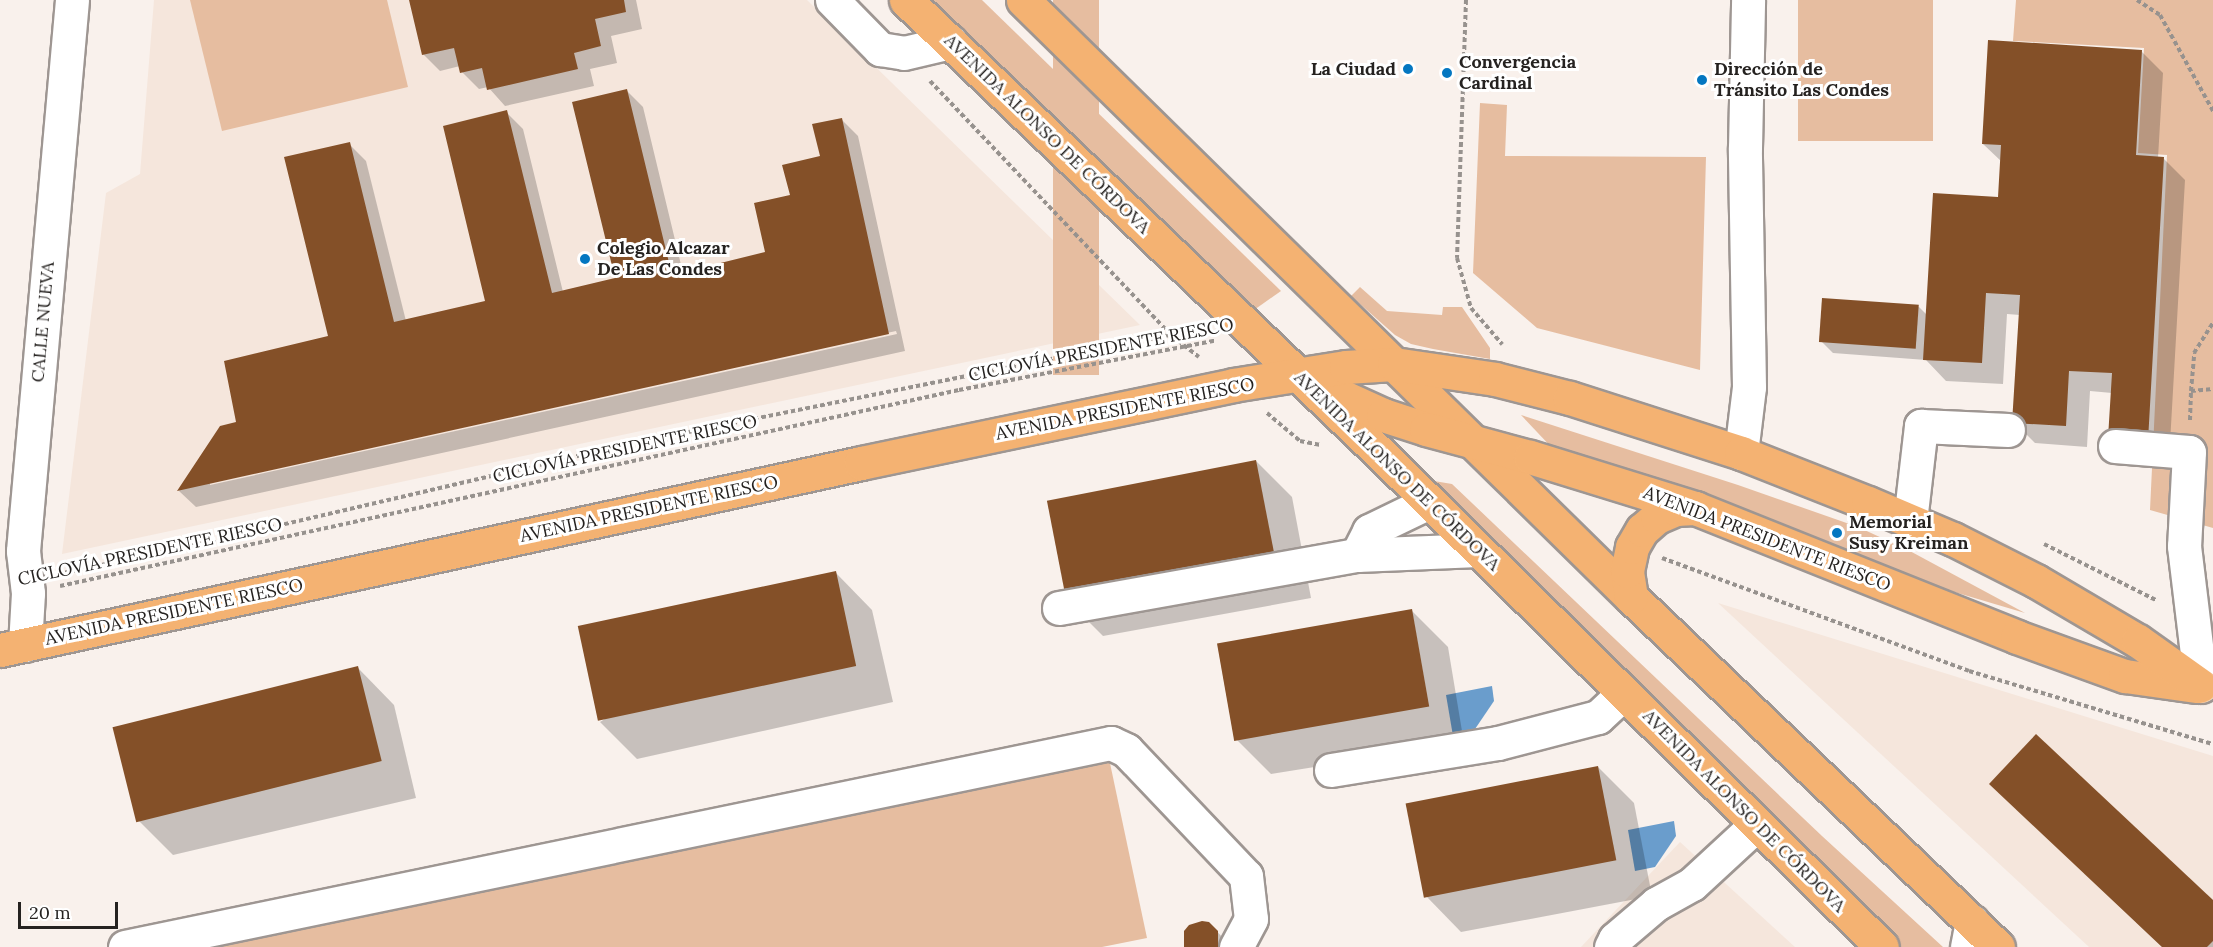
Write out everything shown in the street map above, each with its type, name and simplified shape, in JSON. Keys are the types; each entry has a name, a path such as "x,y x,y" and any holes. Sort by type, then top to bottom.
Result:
{"main road":[{"name":"AVENIDA ALONSO DE CÓRDOVA","path":"906,0 1429,501 1882,947"},
{"path":"1023,0 1631,597 1969,934 1998,947"},
{"name":"AVENIDA PRESIDENTE RIESCO","path":"13,648 861,463 1233,385 1346,367 1394,364 1495,379 1570,398 1741,453 1953,539 2036,581 2138,641 2207,688"},
{"name":"AVENIDA PRESIDENTE RIESCO","path":"1300,376 1383,415 1695,508 2017,637 2125,676 2207,688"},
{"path":"1631,597 1628,571 1632,547 1642,530 1657,517 1676,509 1695,508"}],"street":[{"name":"CALLE NUEVA","path":"13,648 27,587 23,551 25,522 72,0"},
{"path":"832,0 880,49 904,53 951,42"},
{"path":"1741,453 1749,387 1745,148 1748,0"},
{"path":"1910,521 1921,426 2008,430"},
{"path":"2115,446 2189,452 2184,546 2207,688"},
{"path":"1357,555 1369,531 1429,501"},
{"path":"1059,608 1357,555 1478,550"},
{"path":"1330,770 1498,743 1598,717 1624,693"},
{"path":"125,947 1111,743 1126,750 1246,876 1251,919 1236,947"},
{"path":"1611,947 1615,939 1656,904 1692,884 1756,825"}],"path":[{"path":"1466,0 1457,258 1471,308"},
{"path":"2137,0 2160,15 2213,111"},
{"path":"904,53 1172,336 1300,441"},
{"path":"2189,452 2194,353 2213,323"},
{"path":"27,587 182,548 629,444 1172,336 1248,326"},
{"name":"CICLOVÍA PRESIDENTE RIESCO","path":"27,587 959,390 1184,346 1248,326"},
{"path":"2191,391 2213,389"},
{"path":"1632,547 1969,671 2213,744"}],"shaded area":[{"name":"Colegio Alcazar De Las Condes","path":"154,0 807,0 1140,325 62,554 106,193 140,174"},
{"path":"190,0 387,0 408,87 222,131"},
{"path":"931,0 982,0 1281,291 1254,310"},
{"path":"1053,0 1099,0 1099,375 1053,375"},
{"path":"1798,0 1933,0 1933,141 1798,141"},
{"path":"2016,0 2213,0 2213,528 2150,510 2167,155 2138,153 2144,48 2013,41"},
{"path":"1480,103 1507,105 1505,156 1706,157 1700,370 1537,328 1473,273"},
{"path":"1360,287 1387,311 1442,315 1443,307 1462,307 1490,348 1490,359 1411,344 1395,335 1351,296"},
{"path":"1521,415 1738,485 1858,527 1908,550 2025,613 1924,583 1554,450"},
{"path":"1434,481 1452,484 1822,836 1943,947 1895,947 1413,484"},
{"path":"1718,603 2213,756 2213,947 2089,947"},
{"path":"1107,749 1147,938 1102,947 158,947"},
{"path":"1680,842 1795,947 1581,947"}],"water":[{"path":"1492,686 1494,701 1473,732 1453,736 1446,695"},
{"path":"1674,821 1676,836 1655,867 1635,871 1628,830"}],"building":[{"path":"409,0 624,0 626,12 595,19 601,46 574,53 578,69 487,90 482,68 460,73 454,48 422,55"},
{"path":"1988,40 2142,50 2136,155 2164,157 2148,441 2108,438 2112,373 2069,371 2066,426 2012,423 2020,295 1986,293 1982,363 1923,360 1933,193 1998,197 2001,145 1982,144"},
{"path":"627,89 672,275 765,252 754,203 790,195 782,165 820,156 812,124 842,118 889,334 177,491 220,426 236,422 224,361 328,336 284,157 350,142 394,322 485,301 443,126 507,110 552,293 615,278 572,102"},
{"path":"1822,298 1919,305 1916,349 1819,342"},
{"path":"1256,460 1276,562 1067,603 1047,501"},
{"path":"836,571 856,666 598,721 578,626"},
{"path":"1412,609 1429,706 1234,741 1217,643"},
{"path":"358,666 382,761 136,822 113,727"},
{"path":"2036,734 2213,900 2213,941 2207,947 2162,947 1989,784"},
{"path":"1598,766 1616,860 1424,898 1406,803"},
{"path":"1202,921 1209,922 1218,931 1218,947 1184,947 1184,931 1189,925"}],"place":[{"name":"La Ciudad","path":"1408,69"},
{"name":"Convergencia Cardinal","path":"1447,73"},
{"name":"Dirección de Tránsito Las Condes","path":"1702,80"},
{"name":"Colegio Alcazar De Las Condes","path":"585,259"},
{"name":"Memorial Susy Kreiman","path":"1837,533"}]}
